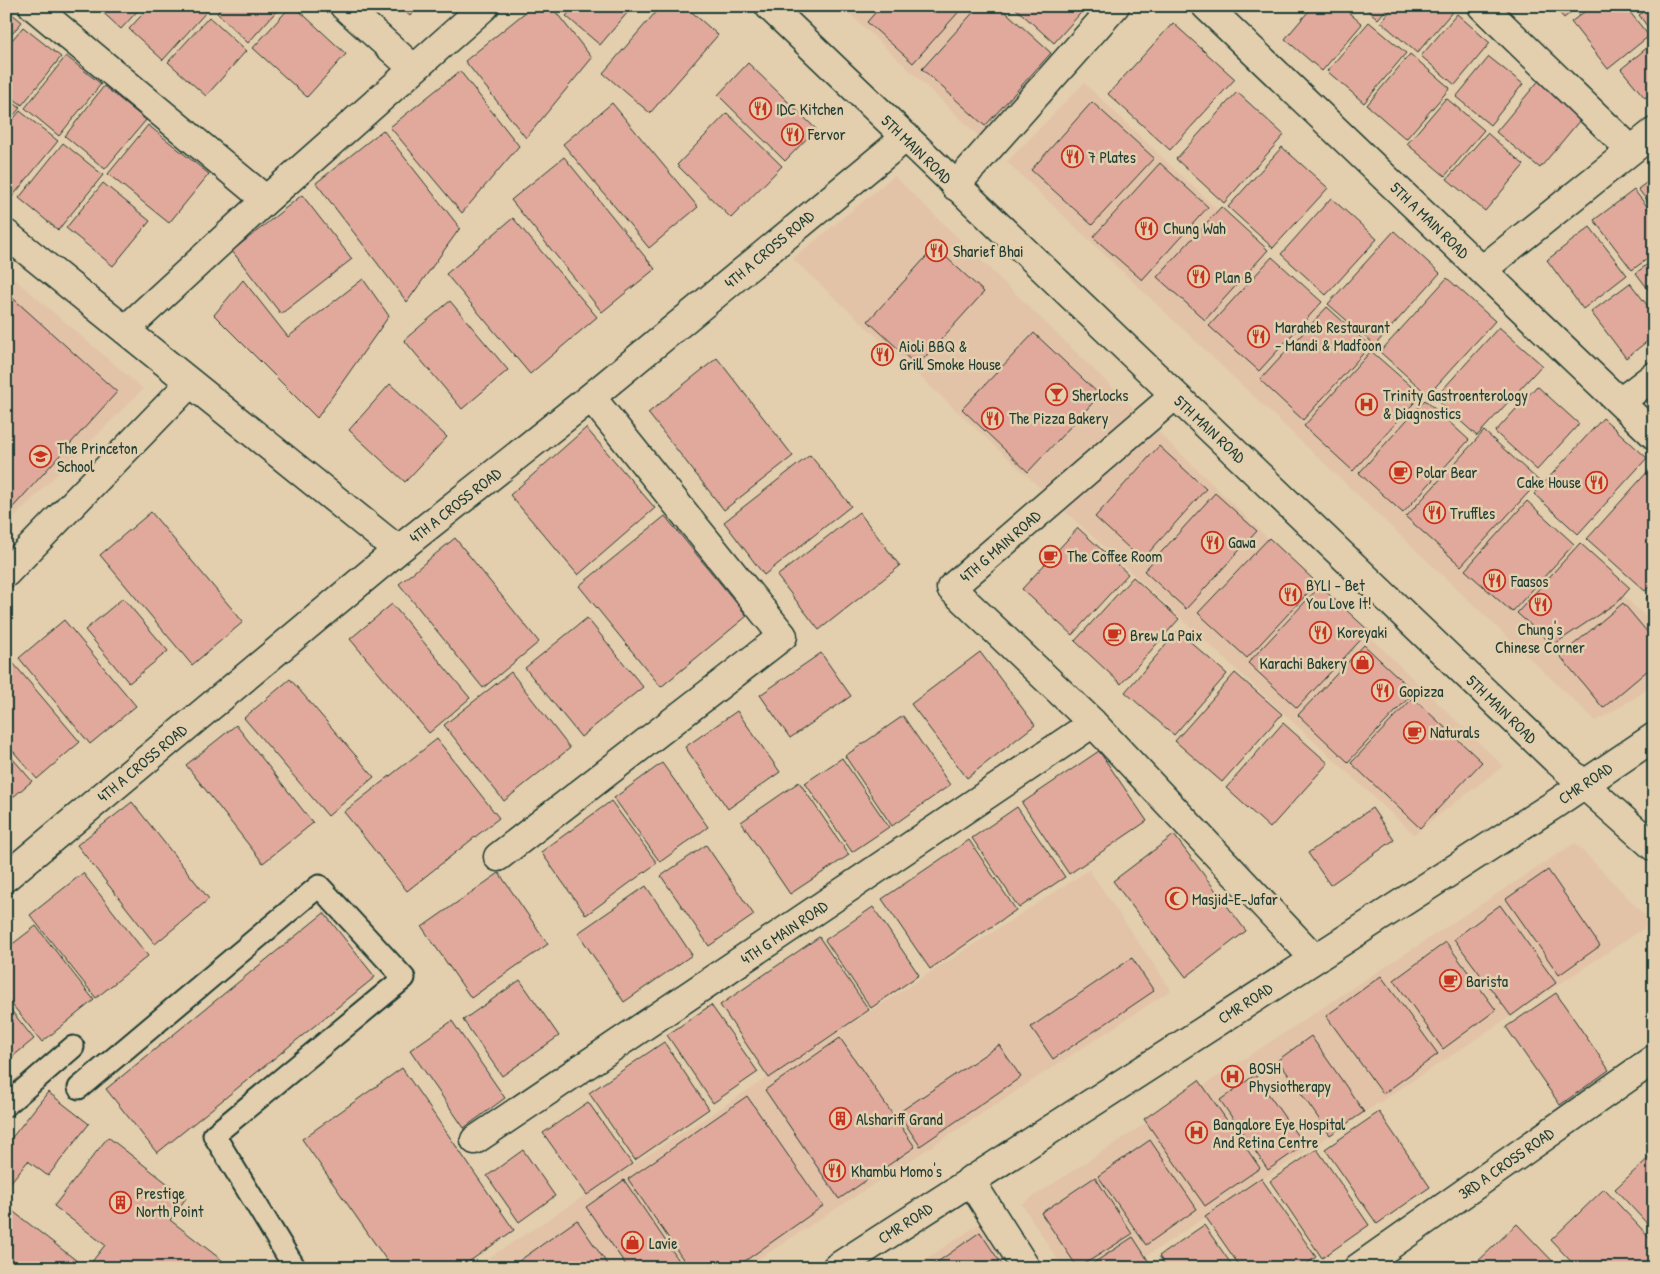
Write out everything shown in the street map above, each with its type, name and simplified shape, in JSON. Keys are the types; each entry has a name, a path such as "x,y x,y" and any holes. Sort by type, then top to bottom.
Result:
{"street":[{"path":"33,6 266,200"},
{"path":"344,6 414,69"},
{"path":"125,330 266,200 485,6"},
{"name":"5TH MAIN ROAD","path":"769,6 1555,759 1654,847"},
{"path":"955,186 1115,6"},
{"name":"5TH A MAIN ROAD","path":"1206,6 1654,435"},
{"path":"1482,6 1630,149"},
{"path":"1482,270 1630,149 1654,132"},
{"name":"4TH A CROSS ROAD","path":"6,877 398,550 591,397 906,137"},
{"path":"6,234 398,550"},
{"path":"1620,402 1654,376"},
{"path":"6,573 190,383"},
{"name":"4TH G MAIN ROAD","path":"1174,396 951,588 1093,723 1314,958"},
{"path":"498,857 783,636 591,397"},
{"name":"4TH G MAIN ROAD","path":"476,1140 1093,723"},
{"name":"CMR ROAD","path":"836,1268 1654,737"},
{"name":"3RD A CROSS ROAD","path":"1358,1268 1654,1059"},
{"path":"970,1180 1026,1268"}],"lane":[{"path":"79,1088 319,886 404,978 214,1135 295,1268"},
{"path":"6,1105 74,1047"}],"shaded area":[{"path":"842,6 1003,6 1057,58 982,139"},
{"path":"1084,83 1654,625 1654,686 1596,721 1007,162"},
{"path":"894,176 1503,766 1414,834 793,259"},
{"name":"The Princeton School","path":"6,272 143,389 6,525"},
{"path":"1575,843 1652,923 1128,1268 1063,1268 1022,1204"},
{"path":"1089,870 1171,990 745,1268 473,1268"},
{"path":"984,1221 1015,1268 912,1268"}],"building":[{"path":"96,6 142,6 121,29"},
{"path":"150,6 202,6 207,11 163,60 129,29"},
{"path":"223,6 281,6 248,43 217,13"},
{"path":"291,6 294,6 346,54 307,97 253,48"},
{"path":"399,6 418,6 410,16"},
{"path":"533,6 551,6 592,58 526,138 465,61"},
{"path":"575,6 633,6 600,45 566,16"},
{"path":"661,6 685,6 718,35 650,113 603,73"},
{"path":"881,6 964,6 913,63 867,22"},
{"path":"979,6 999,6 1051,53 985,126 922,69"},
{"path":"1013,6 1087,6 1054,43"},
{"path":"1313,6 1341,6 1362,24 1322,71 1285,39"},
{"path":"1363,6 1389,6 1378,19"},
{"path":"1394,6 1447,6 1453,11 1417,53 1381,22"},
{"path":"1554,6 1578,6 1564,18"},
{"path":"1592,6 1625,6 1649,36 1608,69 1571,22"},
{"path":"1625,6 1638,6 1630,13"},
{"path":"1650,6 1654,6 1654,27 1650,30 1639,15"},
{"path":"6,9 22,22 6,41"},
{"path":"1457,14 1490,43 1455,85 1421,56"},
{"path":"209,17 246,51 206,96 168,62"},
{"path":"1369,22 1406,53 1364,103 1327,71"},
{"path":"1173,23 1235,79 1170,150 1108,94"},
{"path":"23,27 61,57 22,105 6,93 6,47"},
{"path":"1654,42 1654,90 1645,98 1621,69"},
{"path":"1410,54 1450,88 1406,139 1367,105"},
{"path":"66,56 101,84 59,136 25,108"},
{"path":"1489,57 1523,84 1490,125 1456,97"},
{"path":"748,63 816,129 785,161 718,95"},
{"path":"460,71 519,146 462,213 390,127"},
{"path":"1541,78 1585,114 1540,168 1496,132"},
{"path":"104,86 146,120 105,169 65,136"},
{"path":"1237,92 1284,135 1224,203 1176,159"},
{"path":"6,97 20,108 6,124"},
{"path":"1446,98 1484,130 1445,176 1407,144"},
{"path":"1092,102 1154,158 1092,225 1031,170"},
{"path":"612,103 698,207 649,248 563,144"},
{"path":"20,111 58,141 12,197 6,192 6,128"},
{"path":"727,113 782,166 731,218 677,165"},
{"path":"148,125 209,174 169,223 108,174"},
{"path":"383,130 460,228 407,302 316,183"},
{"path":"1487,133 1524,165 1485,211 1447,179"},
{"path":"63,143 103,175 58,230 19,198"},
{"path":"1282,147 1328,188 1273,248 1228,207"},
{"path":"564,157 655,269 602,312 511,200"},
{"path":"1160,163 1208,207 1142,280 1093,237"},
{"path":"1654,177 1654,209 1638,189"},
{"path":"103,183 150,221 113,266 66,228"},
{"path":"1634,190 1654,215 1654,254 1632,270 1594,220"},
{"path":"302,195 352,259 281,314 232,251"},
{"path":"1331,198 1377,239 1326,295 1281,254"},
{"path":"1221,207 1268,250 1205,320 1157,277"},
{"path":"513,218 597,317 530,374 446,274"},
{"path":"1590,227 1627,275 1583,309 1547,260"},
{"path":"1394,231 1440,273 1375,345 1328,304"},
{"path":"935,247 984,292 917,366 868,321"},
{"path":"1272,257 1322,302 1259,371 1209,326"},
{"path":"1654,259 1654,297 1636,273"},
{"path":"1447,278 1495,321 1428,395 1380,352"},
{"path":"363,279 389,316 317,418 214,315 243,280 288,337"},
{"path":"1630,283 1654,314 1654,336 1626,358 1591,312"},
{"name":"The Princeton School","path":"6,292 117,392 6,515"},
{"path":"450,301 508,370 462,409 404,340"},
{"path":"1327,307 1370,346 1303,420 1260,380"},
{"path":"1499,327 1542,365 1477,436 1435,398"},
{"path":"1034,333 1100,395 1028,472 962,409"},
{"path":"1371,351 1421,395 1353,471 1304,426"},
{"path":"717,358 793,456 724,510 648,413"},
{"path":"390,384 447,437 405,482 349,430"},
{"path":"1537,386 1579,424 1537,470 1495,432"},
{"path":"1425,400 1469,440 1403,513 1359,473"},
{"path":"1603,418 1647,458 1578,534 1534,494"},
{"path":"586,428 655,508 578,575 510,495"},
{"path":"1484,431 1539,481 1461,566 1406,517"},
{"path":"1159,446 1206,489 1142,560 1095,517"},
{"path":"810,455 851,506 764,575 724,522"},
{"path":"1649,470 1654,475 1654,582 1645,591 1587,539"},
{"path":"1215,493 1257,531 1186,609 1144,571"},
{"path":"1527,501 1574,544 1512,612 1465,570"},
{"path":"151,512 243,622 192,665 100,555"},
{"path":"859,512 900,566 819,630 777,576"},
{"path":"665,516 747,616 661,687 579,586"},
{"path":"1078,528 1128,574 1072,635 1022,589"},
{"path":"455,538 539,642 483,688 399,584"},
{"path":"1269,538 1317,583 1247,658 1198,613"},
{"path":"1580,543 1630,588 1619,601 1553,645 1517,613"},
{"path":"1133,577 1179,619 1121,684 1075,641"},
{"path":"1320,586 1369,631 1297,708 1248,663"},
{"path":"1654,592 1654,608 1646,598"},
{"path":"123,598 168,651 129,683 85,630"},
{"path":"1623,603 1654,640 1654,665 1603,708 1560,656"},
{"path":"392,604 470,698 429,733 350,639"},
{"path":"587,618 643,687 581,737 525,668"},
{"path":"64,620 136,706 90,744 19,658"},
{"path":"1178,631 1227,674 1174,735 1125,692"},
{"path":"1364,645 1414,692 1348,762 1298,715"},
{"path":"980,652 1035,725 967,778 911,704"},
{"path":"821,653 851,696 790,738 760,695"},
{"path":"8,657 80,742 37,779 6,743 6,659"},
{"path":"511,672 570,748 504,801 444,725"},
{"path":"1235,673 1282,714 1222,782 1175,741"},
{"path":"290,679 374,777 328,816 244,718"},
{"path":"1413,698 1482,762 1420,828 1351,763"},
{"path":"737,711 780,772 728,809 685,747"},
{"path":"903,716 950,785 892,826 845,756"},
{"path":"1283,723 1328,763 1270,828 1226,788"},
{"path":"236,725 313,823 263,863 186,765"},
{"path":"437,739 499,818 407,891 344,812"},
{"path":"6,751 32,781 6,803"},
{"path":"1099,751 1147,821 1069,874 1022,803"},
{"path":"842,758 889,827 852,852 805,783"},
{"path":"662,763 708,827 660,862 614,798"},
{"path":"799,782 849,855 790,894 741,822"},
{"path":"611,801 657,863 586,915 541,852"},
{"path":"132,802 209,899 155,944 77,845"},
{"path":"1017,807 1065,877 1019,908 972,838"},
{"path":"1372,808 1394,840 1330,885 1308,853"},
{"path":"1174,835 1246,931 1186,977 1113,881"},
{"path":"969,840 1016,910 930,969 882,899"},
{"path":"706,845 754,915 709,946 661,876"},
{"path":"1548,870 1600,946 1559,975 1506,899"},
{"path":"83,873 148,956 96,998 30,915"},
{"path":"499,873 548,944 471,998 422,927"},
{"path":"646,886 692,955 624,1002 578,933"},
{"path":"1500,905 1556,983 1511,1016 1454,939"},
{"path":"873,907 919,975 871,1008 825,940"},
{"path":"324,913 375,977 157,1153 106,1089"},
{"path":"36,926 94,1000 42,1042 6,997 6,949"},
{"path":"819,937 869,1010 769,1078 720,1005"},
{"path":"1446,942 1496,1010 1443,1049 1394,980"},
{"path":"1132,958 1154,991 1053,1059 1031,1027"},
{"path":"1381,976 1438,1054 1383,1094 1326,1016"},
{"path":"520,980 559,1036 502,1076 463,1020"},
{"path":"1556,993 1609,1070 1560,1105 1506,1027"},
{"path":"6,1004 34,1039 6,1062"},
{"path":"711,1005 758,1072 713,1103 667,1035"},
{"path":"452,1021 505,1098 464,1128 410,1050"},
{"path":"1311,1036 1364,1112 1330,1135 1278,1060"},
{"name":"Alshariff Grand","path":"840,1038 915,1147 839,1199 765,1090"},
{"path":"664,1042 709,1109 635,1160 589,1093"},
{"path":"999,1045 1021,1077 920,1146 898,1113"},
{"path":"402,1068 514,1230 460,1268 392,1268 302,1139"},
{"path":"1255,1075 1304,1145 1268,1170 1220,1100"},
{"path":"1199,1080 1260,1168 1205,1206 1144,1119"},
{"path":"48,1092 89,1124 48,1176 28,1161 6,1188 6,1145"},
{"path":"747,1096 823,1206 735,1268 689,1268 628,1179"},
{"path":"588,1102 632,1164 587,1195 543,1133"},
{"path":"1379,1112 1430,1187 1377,1224 1325,1149"},
{"name":"Prestige North Point","path":"108,1137 186,1198 170,1220 223,1261 218,1268 87,1268 105,1245 54,1206"},
{"path":"1150,1140 1197,1209 1146,1245 1098,1176"},
{"path":"1317,1149 1369,1225 1322,1258 1270,1181"},
{"path":"523,1150 555,1196 519,1222 487,1176"},
{"path":"1654,1153 1654,1231 1615,1189"},
{"path":"1095,1177 1132,1234 1078,1268 1041,1213"},
{"path":"1261,1178 1316,1257 1301,1268 1241,1268 1205,1216"},
{"path":"624,1180 684,1268 628,1268 586,1207"},
{"path":"1604,1189 1654,1242 1654,1268 1577,1268 1551,1240"},
{"path":"6,1206 86,1268 6,1268"},
{"path":"577,1220 610,1268 509,1268"},
{"path":"1517,1224 1559,1268 1472,1267"},
{"path":"1204,1225 1234,1268 1167,1268 1159,1256"},
{"path":"980,1232 1004,1268 929,1268"},
{"path":"1133,1237 1153,1268 1086,1268"}],"place":[{"name":"IDC Kitchen","path":"760,109"},
{"name":"Fervor","path":"792,134"},
{"name":"7 Plates","path":"1072,157"},
{"name":"Chung Wah","path":"1147,228"},
{"name":"Sharief Bhai","path":"937,251"},
{"name":"Plan B","path":"1199,277"},
{"name":"Maraheb Restaurant - Mandi & Madfoon","path":"1259,336"},
{"name":"Aioli BBQ & Grill Smoke House","path":"883,355"},
{"name":"Sherlocks","path":"1056,395"},
{"name":"Trinity Gastroenterology & Diagnostics","path":"1367,404"},
{"name":"The Pizza Bakery","path":"993,418"},
{"name":"The Princeton School","path":"41,457"},
{"name":"Polar Bear","path":"1400,472"},
{"name":"Cake House","path":"1597,482"},
{"name":"Truffles","path":"1434,513"},
{"name":"Gawa","path":"1212,542"},
{"name":"The Coffee Room","path":"1051,556"},
{"name":"Faasos","path":"1495,581"},
{"name":"BYLI - Bet You Love It!","path":"1290,594"},
{"name":"Chung's Chinese Corner","path":"1540,605"},
{"name":"Koreyaki","path":"1321,632"},
{"name":"Brew La Paix","path":"1114,635"},
{"name":"Karachi Bakery","path":"1363,663"},
{"name":"Gopizza","path":"1383,691"},
{"name":"Naturals","path":"1414,732"},
{"name":"Masjid-E-Jafar","path":"1176,899"},
{"name":"Barista","path":"1450,981"},
{"name":"BOSH Physiotherapy","path":"1233,1077"},
{"name":"Alshariff Grand","path":"840,1119"},
{"name":"Bangalore Eye Hospital And Retina Centre","path":"1197,1133"},
{"name":"Khambu Momo's","path":"835,1171"},
{"name":"Prestige North Point","path":"120,1202"},
{"name":"Lavie","path":"633,1243"}]}
